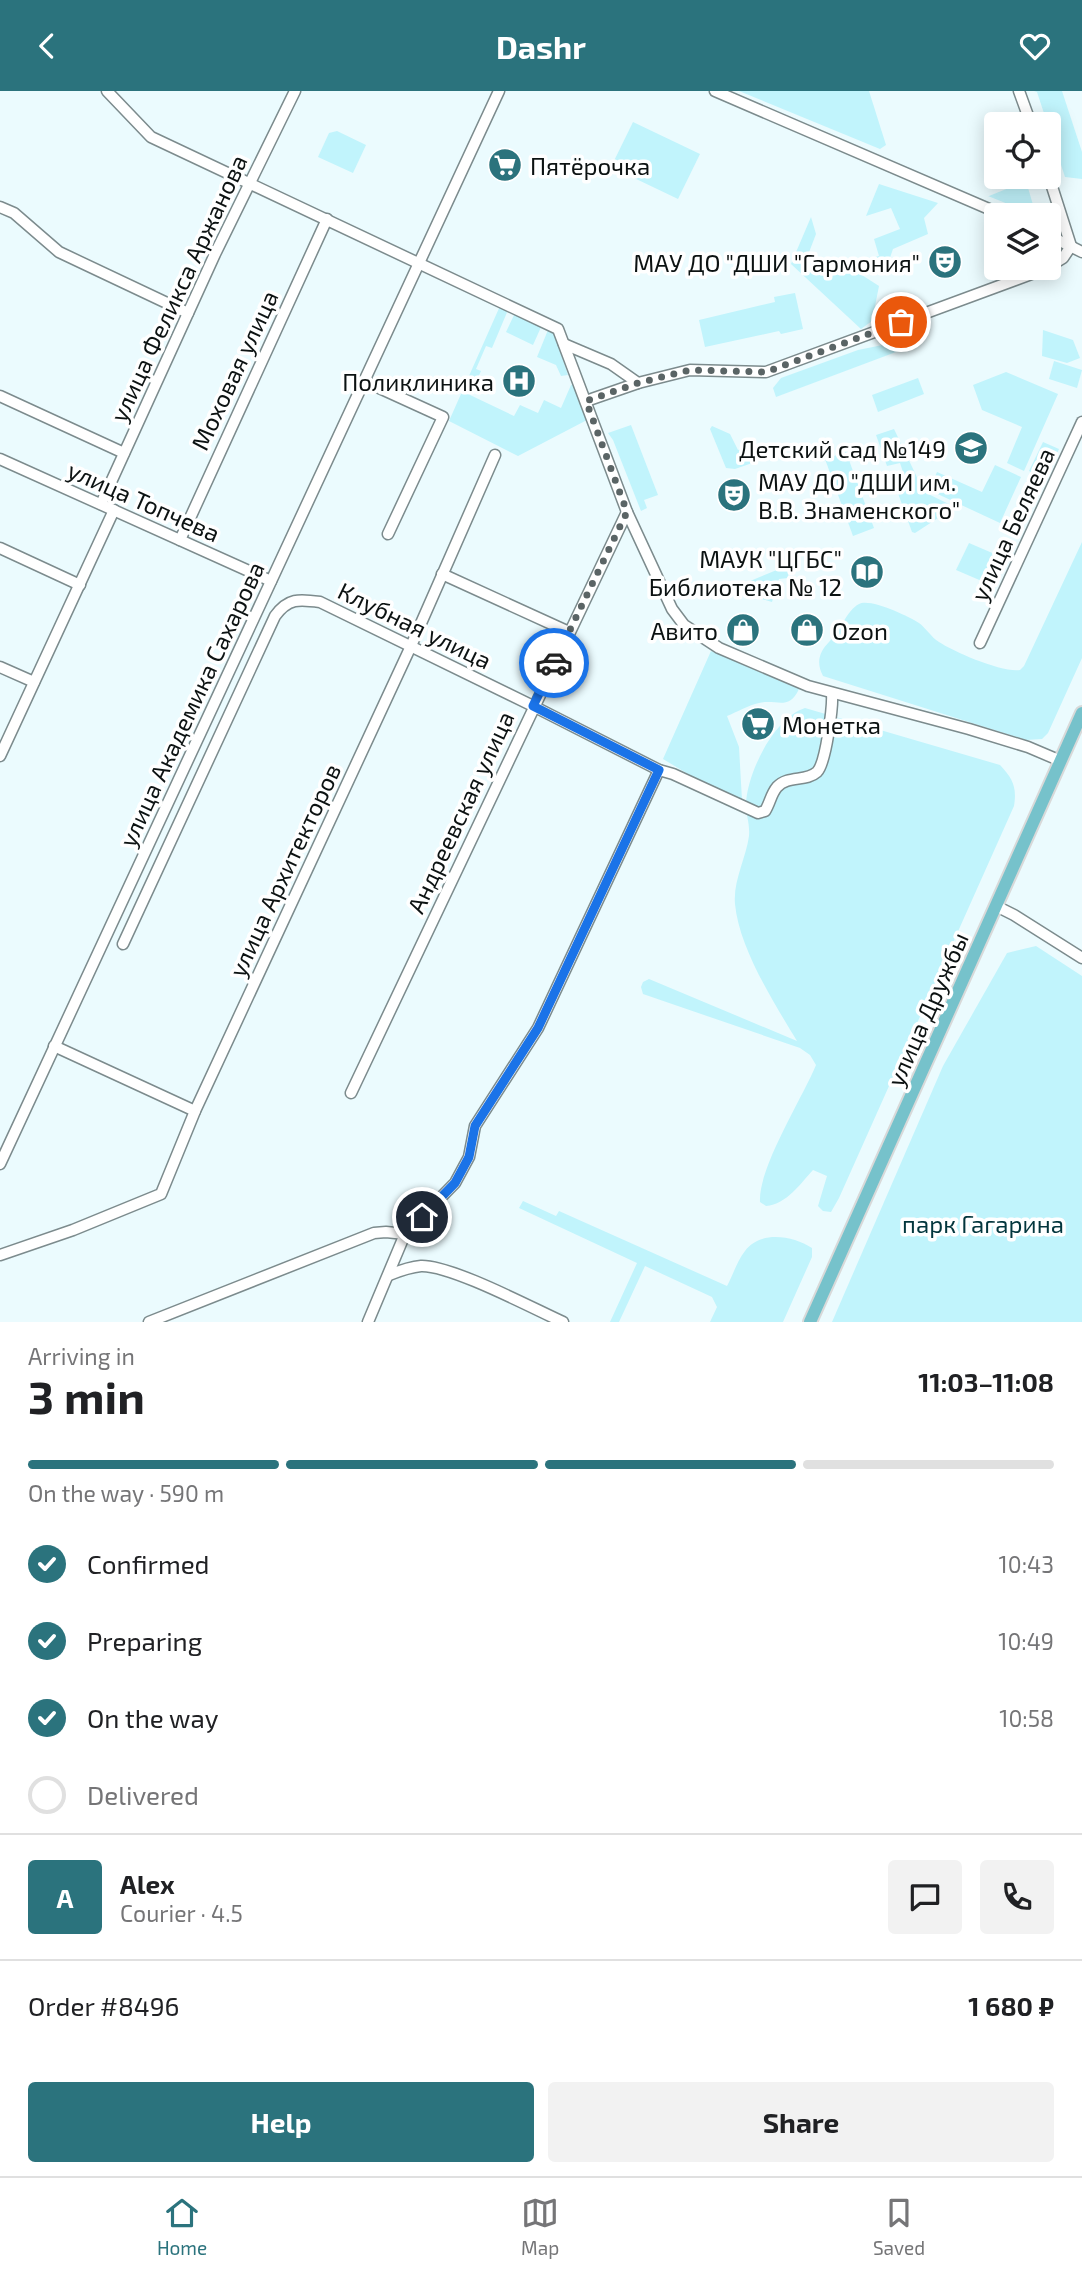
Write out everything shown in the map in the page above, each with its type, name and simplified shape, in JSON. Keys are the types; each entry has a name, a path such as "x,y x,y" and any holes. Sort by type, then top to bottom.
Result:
{"main road":[{"name":"улица Дружбы","path":"810,1322 1082,713"}],"street":[{"path":"107,91 151,137 558,329 627,512 672,609 684,625 719,648 808,686 969,729 1028,747 1061,761"},
{"name":"улица Феликса Аржанова","path":"101,504 188,313 295,91"},
{"name":"улица Академика Сахарова","path":"0,1164 499,91"},
{"path":"715,91 984,207"},
{"path":"1019,91 1027,112"},
{"path":"1053,189 1071,246"},
{"path":"0,207 14,213 59,252 188,313"},
{"name":"Моховая улица","path":"180,540 327,219"},
{"path":"1061,241 1082,252"},
{"path":"586,401 638,383 690,370 766,372 1045,269 1063,258 1071,246"},
{"path":"564,344 611,364 638,383"},
{"path":"364,381 443,417 388,534"},
{"path":"0,396 124,453"},
{"name":"улица Беляева","path":"980,643 1082,422"},
{"name":"улица Архитекторов","path":"0,1255 73,1230 160,1194 195,1111 411,646 495,455"},
{"name":"улица Топчева","path":"0,459 271,581"},
{"path":"0,756 114,510"},
{"name":"Андреевская улица","path":"351,1093 627,512"},
{"path":"0,548 80,585"},
{"path":"442,574 569,632"},
{"name":"Клубная улица","path":"123,944 275,616 283,605 301,599 320,602 659,770 758,813 765,811 779,785 788,780 808,777 818,771 824,760 832,693"},
{"path":"0,667 34,682"},
{"path":"368,1322 405,1234 455,1183 469,1157 475,1126 538,1028 659,770"},
{"path":"996,906 1082,957"},
{"path":"54,1046 195,1111"},
{"path":"149,1322 374,1233 405,1234"},
{"path":"389,1275 405,1269 432,1267 453,1273 564,1322"}],"green space":[{"path":"739,91 869,91 886,145 880,149"},
{"path":"1034,91 1062,91 1082,152 1082,179 1065,177 1061,165 1061,112 1044,112 1037,92"},
{"path":"633,122 700,154 678,199 611,167"},
{"path":"337,131 366,145 353,173 318,157 329,133"},
{"path":"879,184 938,203 924,218 928,234 893,249 884,275 867,268 872,258 879,256 874,239 900,229 891,208 866,216"},
{"path":"1006,189 1028,189 1032,203 1006,203 989,196"},
{"path":"811,217 816,234 803,268 828,276 854,270 879,286 872,321 861,329 791,264"},
{"path":"795,293 803,329 781,334 779,331 705,347 699,320 775,302 774,297"},
{"path":"500,306 508,310 492,348 486,346 476,369 481,371 470,395 514,416 520,405 538,413 544,400 561,408 571,385 574,384 587,420 518,456 449,421"},
{"path":"515,313 542,325 533,345 506,332"},
{"path":"548,330 554,333 568,375 561,376 556,365 537,357"},
{"path":"1043,330 1073,340 1080,358 1067,363 1042,356"},
{"path":"917,338 920,343 776,397 773,388 781,378 858,350"},
{"path":"1054,361 1082,370 1077,388 1049,379"},
{"path":"1006,372 1058,394 1024,471 1007,463 1022,427 982,410 973,385"},
{"path":"918,378 924,394 878,412 872,395"},
{"path":"631,425 658,495 644,500 647,508 641,511 608,433"},
{"path":"712,426 730,434 738,450 752,446 758,461 735,469 726,468 710,429"},
{"path":"894,429 924,492 955,507 915,533 912,532 895,485 906,481 900,463 887,466 876,435"},
{"path":"1043,442 1059,449 1046,479 1029,471"},
{"path":"846,452 874,528 853,536 825,459"},
{"path":"995,465 1021,477 1000,523 929,490 937,472 982,492"},
{"path":"1082,542 1082,658 1048,733 1042,739 1026,740 823,676 819,662 823,650 851,611 864,603 889,609 914,620 933,638 967,656 1002,668 1020,670"},
{"path":"969,543 997,555 984,582 956,570"},
{"path":"789,565 788,578 779,579 772,602 742,593 740,598 737,598 738,586"},
{"path":"711,651 799,689 787,702 759,703 727,716 739,747 742,800 693,777 663,759"},
{"path":"805,708 1000,765 1011,779 1015,794 1014,806 831,1212 823,1211 818,1206 827,1176 813,1170 780,1201 766,1206 760,1202 761,1188 773,1153 816,1065 810,1055 800,1048 643,994 641,987 643,982 649,979 797,1041 750,957 738,921 735,895 749,836 746,804 751,777 773,735 783,723"},
{"name":"парк Гагарина","path":"1036,946 1082,976 1082,1322 832,1322 943,1066 1007,953"},
{"path":"523,1201 556,1216 559,1211 727,1286 742,1255 760,1240 777,1237 796,1240 812,1248 812,1257 783,1322 710,1322 717,1307 712,1297 645,1266 619,1322 610,1322 637,1263 519,1208"}],"way so far":[{"path":"554,663 627,512 586,401 638,383 690,370 766,372 901,322"}],"place":[{"name":"Пятёрочка","path":"505,165"},
{"name":"МАУ ДО \"ДШИ \"Гармония\"","path":"945,262"},
{"name":"Поликлиника","path":"519,381"},
{"name":"Детский сад №149","path":"971,448"},
{"name":"МАУ ДО \"ДШИ им. В.В. Знаменского\"","path":"734,495"},
{"name":"МАУК \"ЦГБС\" Библиотека № 12","path":"867,572"},
{"name":"Авито","path":"743,630"},
{"name":"Ozon","path":"807,630"},
{"name":"Монетка","path":"758,724"}],"route":[{"path":"422,1217 455,1183 469,1157 475,1126 538,1028 659,770 533,706 554,663"}]}
